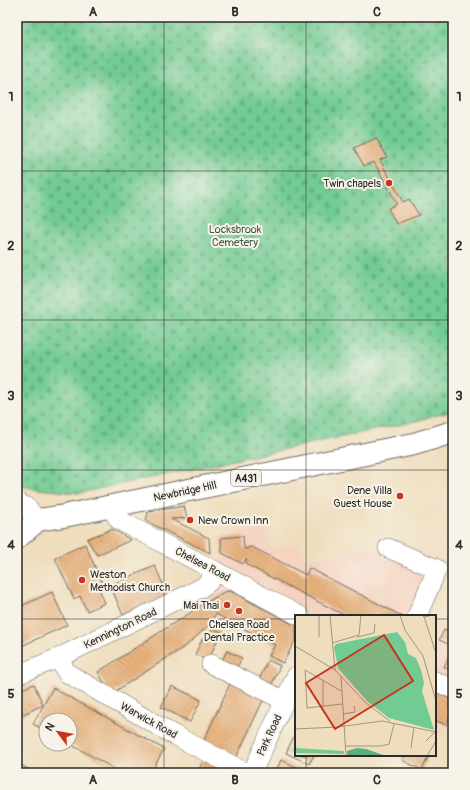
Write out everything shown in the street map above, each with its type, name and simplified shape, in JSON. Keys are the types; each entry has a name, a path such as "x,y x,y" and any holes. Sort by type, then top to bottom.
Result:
{"main road":[{"name":"Newbridge Hill","path":"38,520 64,516 414,444 453,432"},
{"path":"17,538 38,520"}],"street":[{"path":"17,502 26,508 38,520"},
{"name":"Chelsea Road","path":"110,506 119,520 298,615"},
{"path":"388,548 437,569 417,615"},
{"name":"Kennington Road","path":"17,675 58,658 201,588 209,582 216,571"},
{"name":"Warwick Road","path":"58,658 67,673 174,735 247,773"},
{"path":"211,664 285,701"},
{"name":"Park Road","path":"252,773 295,678"},
{"path":"436,681 453,689"}],"shaded area":[{"path":"267,530 271,549 299,543 303,559 371,549 443,580 427,615 295,615 295,658 187,602 223,583 217,536"},
{"path":"436,622 453,630 453,711 442,736 436,733"}],"green space":[{"name":"Locksbrook Cemetery","path":"17,17 453,17 453,411 408,423 79,493 37,489 17,485"}],"building":[{"name":"Twin chapels","path":"376,138 387,157 380,160 403,202 409,199 419,215 396,224 388,208 397,204 374,162 364,166 354,148"},
{"path":"184,506 187,518 171,519 209,538 210,553 146,521 148,512"},
{"path":"112,529 131,540 97,555 87,539"},
{"path":"243,536 244,549 252,547 306,575 309,568 400,615 344,615 247,565 246,559 243,564 222,553 221,538"},
{"path":"85,544 103,585 98,587 105,603 87,611 80,596 74,599 55,558"},
{"path":"155,566 168,596 123,615 110,585"},
{"path":"230,591 295,625 295,641 283,663 269,656 275,645 216,614 208,626 187,645 111,694 98,672 224,592"},
{"path":"52,592 67,625 17,648 17,608"},
{"path":"213,628 221,632 208,661 195,654 203,638 207,640"},
{"path":"444,630 453,634 453,646 439,640"},
{"path":"453,646 453,671 444,667"},
{"path":"227,651 242,658 235,671 220,664"},
{"path":"268,660 280,666 269,690 257,684"},
{"path":"232,679 266,694 235,760 202,745"},
{"path":"34,684 43,705 17,717 17,691"},
{"path":"172,686 201,700 190,722 161,707"},
{"path":"53,688 164,749 151,773 122,773 78,748 78,712 40,712"},
{"path":"436,692 453,701 453,708 446,725 436,720"},
{"path":"38,715 38,727 33,724"},
{"path":"295,734 295,756 313,756 309,764 286,753"},
{"path":"404,756 429,756 422,770 402,760"},
{"path":"204,759 226,770 225,773 197,773"},
{"path":"281,760 305,771 303,773 275,773"},
{"path":"17,763 30,770 35,773 17,773"}],"place":[{"name":"Twin chapels","path":"389,183"},
{"name":"Dene Villa Guest House","path":"400,496"},
{"name":"New Crown Inn","path":"190,520"},
{"name":"Weston Methodist Church","path":"82,580"},
{"name":"Mai Thai","path":"227,605"},
{"name":"Chelsea Road Dental Practice","path":"239,611"}]}
